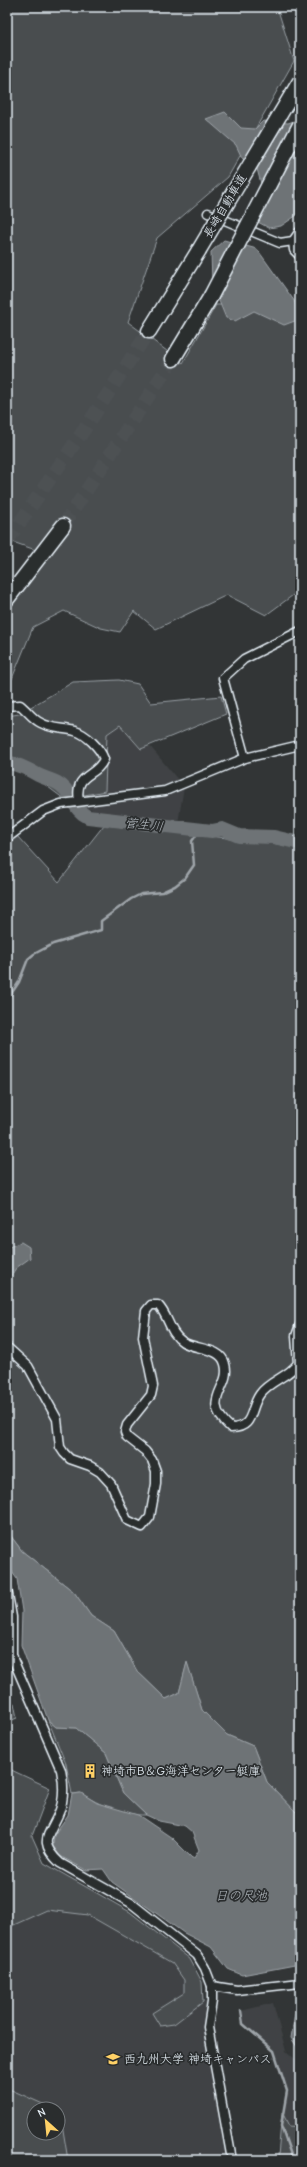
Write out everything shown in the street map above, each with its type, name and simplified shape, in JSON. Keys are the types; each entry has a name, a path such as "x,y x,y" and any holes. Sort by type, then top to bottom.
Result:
{"highway":[{"name":"長崎自動車道","path":"149,331 300,80"},
{"path":"173,359 211,296 300,125"},
{"path":"7,599 63,526"}],"street":[{"path":"208,213 280,243 293,241"},
{"path":"300,231 293,241 294,250 300,256"},
{"path":"245,758 223,678 244,658 300,631"},
{"path":"7,706 20,705 28,711 34,719 42,724 76,731 88,739 102,753 104,759 102,763 80,782 77,790 79,801"},
{"path":"7,838 42,812 61,804 165,791 245,758 300,745"},
{"path":"7,1347 28,1366 57,1419 60,1447 64,1453 70,1460 90,1466 100,1472 111,1484 127,1520 142,1527 150,1518 156,1484 156,1471 152,1460 145,1451 127,1437 125,1432 127,1425 151,1395 153,1386 143,1337 146,1311 151,1306 158,1305 163,1310 176,1337 185,1343 220,1355 225,1363 226,1372 216,1399 216,1406 222,1420 231,1428 241,1428 248,1422 261,1393 280,1378 292,1373 298,1363 296,1336 300,1325"},
{"path":"7,1589 12,1617 10,1659 61,1770 64,1789 58,1814 47,1834 48,1847 52,1856 60,1863 131,1904 197,1955 205,1968 212,1986 212,2001 208,2027 232,2160"},
{"path":"212,1986 237,1990 300,1983"}],"shaded area":[{"path":"7,7 277,7 294,61 228,177 157,238 128,322 183,363 216,305 300,305 300,590 266,615 227,595 156,629 134,611 120,632 101,628 64,611 33,627 7,691 7,609 50,555 7,540"},
{"path":"119,680 138,684 151,703 221,696 226,714 141,749 120,725 107,734 105,791 64,799 7,756 7,716 19,714 73,682"},
{"path":"120,725 141,749 149,745 184,787 178,823 111,815 86,808 86,795 105,791 107,733"},
{"path":"104,825 266,842 300,848 300,1813 296,1812 267,1782 253,1746 227,1735 202,1710 187,1663 179,1693 166,1699 137,1671 114,1631 91,1616 74,1592 22,1551 7,1531 7,844 17,836 59,882"},
{"path":"7,1700 14,1703 17,1718 7,1722"},
{"path":"48,1720 56,1727 76,1728 106,1753 123,1793 146,1815 121,1812 96,1802 81,1793 72,1794 66,1764"},
{"path":"7,1768 50,1788 32,1836 44,1863 130,1912 190,1959 202,1982 203,2002 174,2024 160,2026 152,2013 184,1993 184,1980 172,1963 88,1915 47,1910 7,1928"},
{"name":"西九州大学 神埼キャンパス","path":"7,1895 89,1901 178,1957 199,1997 216,2008 213,2027 236,2160 65,2160 60,2141 66,2141 66,2101 26,2101 26,2108 7,2105"},
{"path":"273,2003 286,2051 300,2063 300,2127 289,2126 282,2112 287,2091 274,2051 243,2024 241,2011"},
{"path":"7,2088 36,2101 26,2101 26,2141 65,2141 68,2160 7,2160"},
{"path":"282,2112 289,2126 300,2127 300,2160 280,2160 278,2156"}],"water":[{"path":"225,112 241,128 255,129 263,121 288,123 300,119 300,213 281,226 269,228 256,221 262,187 257,169 242,158 236,145 206,119"},
{"path":"224,240 257,249 295,302 300,319 284,325 254,311 235,321 226,318 212,284 211,252"},
{"path":"21,1242 29,1247 30,1258 16,1268 7,1282 7,1248"},
{"name":"日の尺池","path":"7,1531 22,1551 74,1592 91,1616 114,1631 137,1671 166,1699 179,1693 187,1662 202,1710 227,1735 253,1746 267,1782 296,1812 300,1813 300,1964 242,1975 228,1969 211,1947 184,1933 112,1882 103,1869 86,1870 60,1856 53,1846 54,1835 68,1815 72,1794 81,1793 97,1803 138,1815 172,1838 192,1858 194,1858 199,1850 192,1832 185,1826 159,1821 146,1815 123,1793 106,1753 76,1728 56,1727 48,1720 21,1645 22,1611 17,1579 7,1565"},
{"path":"300,2012 300,2051 291,2038 295,2014"}],"waterway":[{"name":"菅生川","path":"7,762 23,767 59,784 65,789 80,812 88,817 212,831 222,829 239,836 274,837 300,843"},
{"path":"7,1000 19,982 28,959 34,954 53,944 101,930 101,921 131,899 141,894 162,892 175,886 185,878 194,865 192,841 200,830"},
{"path":"241,2011 243,2024 274,2051 287,2091 281,2126 291,2155 298,2160"}],"tunnel":[{"path":"7,541 86,427 149,331"},
{"path":"63,526 173,359"}],"place":[{"name":"神埼市B＆G海洋センター艇庫","path":"90,1771"},
{"name":"西九州大学 神埼キャンパス","path":"113,2059"}]}
